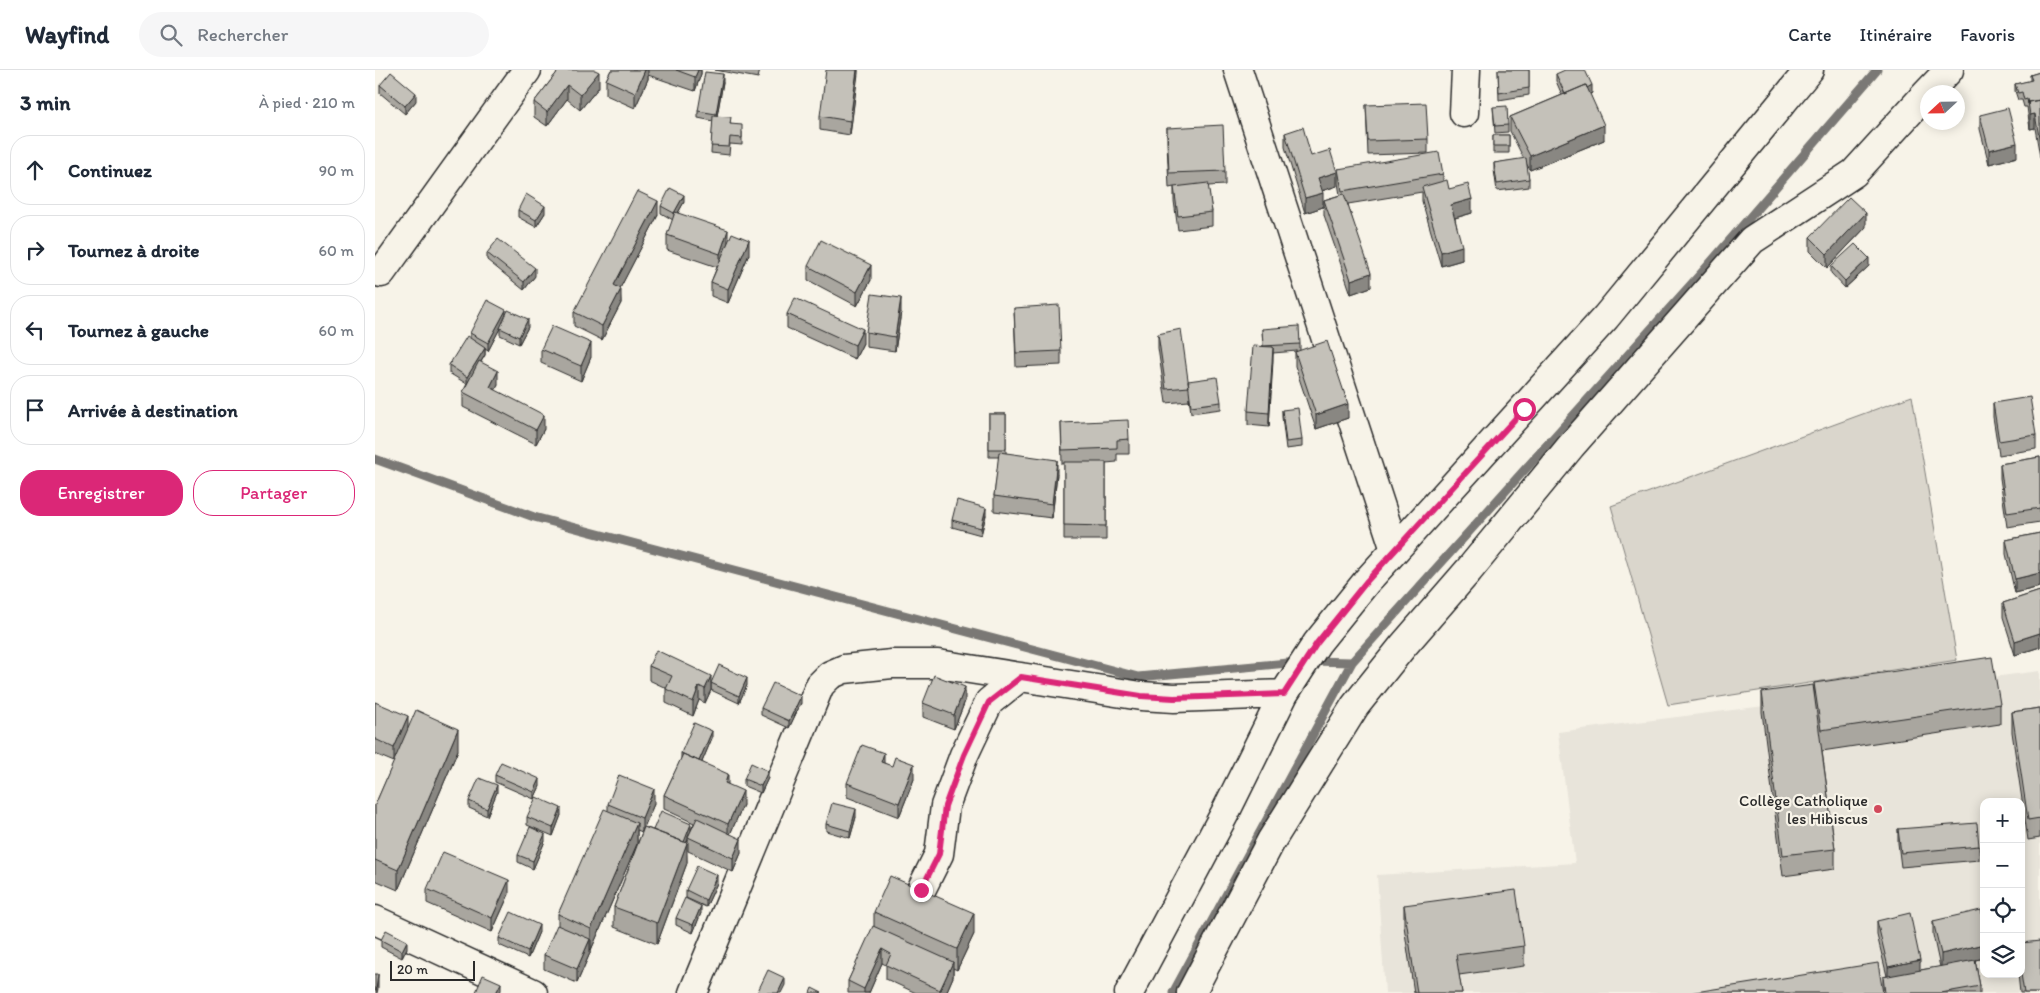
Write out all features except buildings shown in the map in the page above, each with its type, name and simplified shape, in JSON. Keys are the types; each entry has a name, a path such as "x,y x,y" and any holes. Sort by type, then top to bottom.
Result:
{"street":[{"path":"381,273 527,70"},
{"path":"1238,70 1395,550"},
{"path":"1464,113 1466,70"},
{"path":"1129,993 1225,813 1291,682 1317,643 1395,550 1606,317 1809,70"},
{"path":"1935,85 1949,70"},
{"path":"1191,993 1277,832 1355,706 1403,646 1469,570 1571,446 1752,240 1854,173 1920,102"},
{"path":"693,993 819,685 831,674 844,669 892,664 938,664 1141,696 1174,698 1291,682"},
{"path":"921,890 939,854 945,806 964,755 989,702 1021,677"},
{"path":"375,920 533,993"}],"shaded area":[{"path":"1912,396 1957,660 1668,705 1611,506"},
{"path":"2040,671 2040,993 1385,993 1377,875 1575,863 1558,732"}],"waterway":[{"path":"1173,993 1352,662 1705,269 1877,70"},
{"path":"375,459 534,517 1138,677 1298,662"},
{"path":"1311,661 1352,662"}],"place":[{"name":"Collège Catholique les Hibiscus","path":"1878,809"}],"route":[{"path":"921,890 939,854 945,806 964,755 989,702 1021,677 1141,696 1174,698 1284,694 1297,671 1317,643 1367,581 1524,409"}]}
